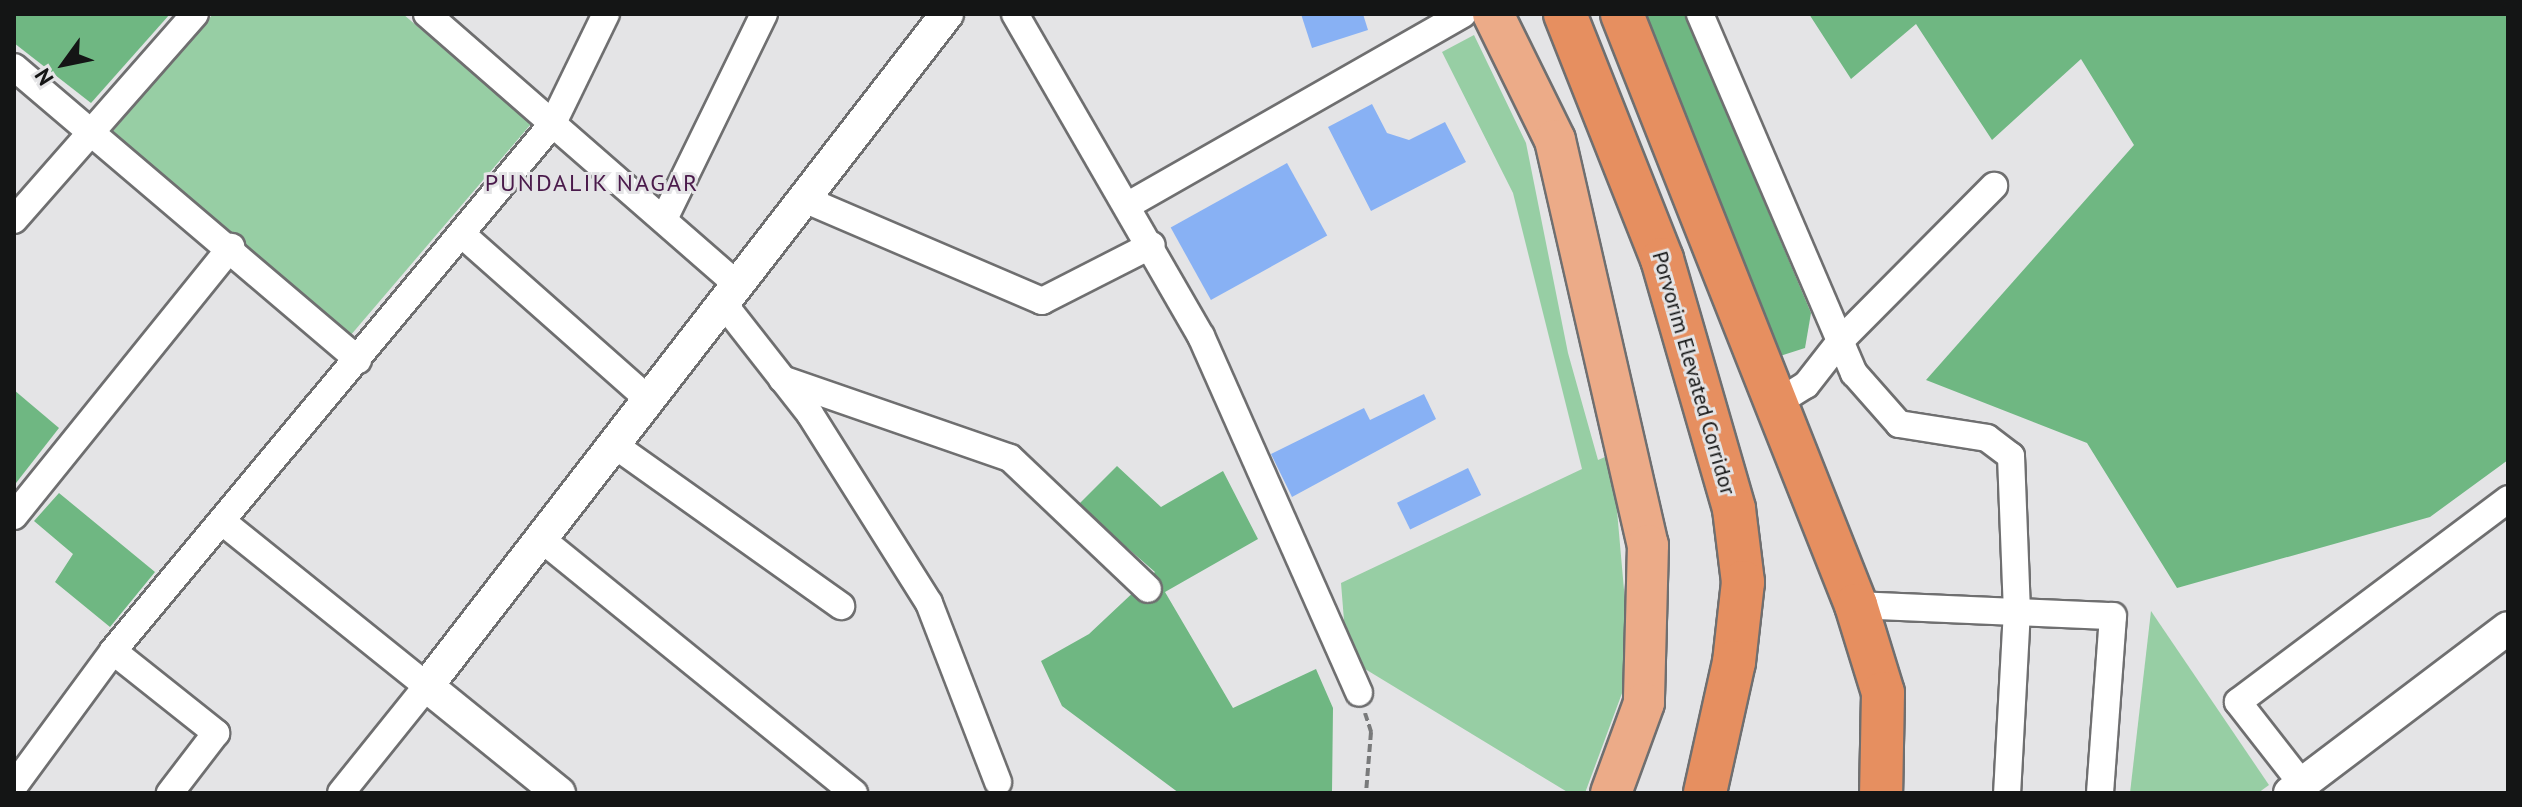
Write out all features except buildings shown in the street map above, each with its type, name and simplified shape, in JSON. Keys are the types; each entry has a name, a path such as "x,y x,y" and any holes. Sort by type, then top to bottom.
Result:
{"highway":[{"name":"Porvorim Elevated Corridor","path":"1565,14 1662,259 1734,509 1743,582 1734,662 1705,793"},
{"path":"1622,14 1772,406 1856,605 1883,693 1881,793"}],"main road":[{"path":"1493,14 1534,89 1573,204 1648,545 1644,703 1611,793"}],"street":[{"path":"14,220 195,14"},
{"path":"14,786 113,651 465,237 553,123 606,14"},
{"path":"664,219 764,14"},
{"path":"341,793 947,14"},
{"path":"1015,14 1130,204 1201,336 1359,693"},
{"path":"1130,204 1463,14"},
{"path":"1700,14 1854,373 1899,424 2003,444 2014,470 2017,610 2007,793"},
{"path":"431,16 664,219 730,294 929,603 998,782"},
{"path":"14,67 93,127 358,360"},
{"path":"1772,406 1806,385 1842,339 1994,186"},
{"path":"804,199 1042,301 1152,245"},
{"path":"465,237 648,399"},
{"path":"14,516 231,247"},
{"path":"782,379 1010,458 1148,589"},
{"path":"613,444 841,606"},
{"path":"2508,499 2238,702 2296,788 2508,628"},
{"path":"224,523 559,793"},
{"path":"539,537 854,793"},
{"path":"1856,605 2113,616 2100,793"},
{"path":"113,651 216,733 170,793"}],"path":[{"path":"1359,693 1371,732 1366,793"}],"green space":[{"path":"14,14 170,14 91,103 14,43"},
{"path":"213,14 403,14 531,124 350,336 112,132"},
{"path":"1643,14 1685,14 1811,313 1805,348 1780,356"},
{"path":"1809,14 2508,14 2508,460 2430,517 2177,588 2087,443 1926,380 2134,145 2081,59 1992,140 1916,24 1851,79"},
{"path":"1474,35 1526,143 1568,353 1598,460 1612,454 1631,669 1585,793 1569,793 1347,658 1341,583 1582,469 1513,193 1442,52"},
{"path":"14,390 59,428 16,483 14,481"},
{"path":"1117,466 1161,507 1223,471 1258,539 1165,592 1233,708 1316,669 1333,708 1332,793 1179,793 1062,706 1041,661 1089,634 1155,572 1078,505"},
{"path":"59,493 155,572 110,627 55,582 73,554 34,521"},
{"path":"2151,611 2269,785 2258,793 2130,793"}],"district":[{"name":"PUNDALIK NAGAR","path":"592,183"}]}
